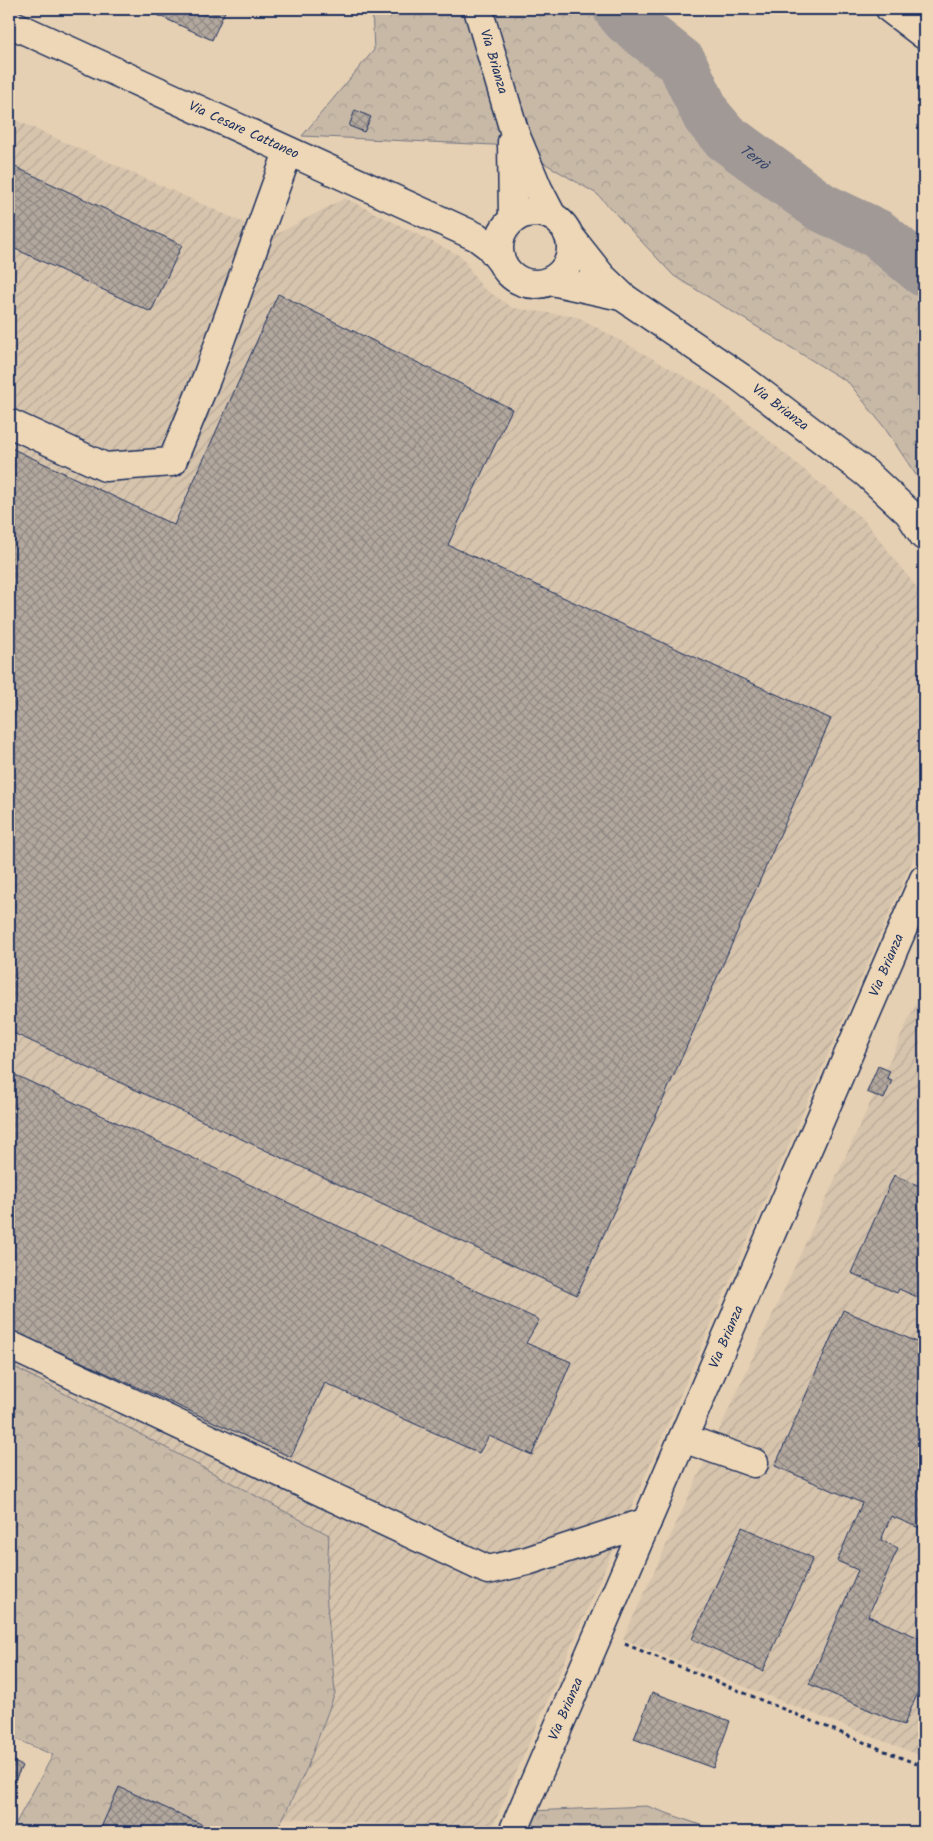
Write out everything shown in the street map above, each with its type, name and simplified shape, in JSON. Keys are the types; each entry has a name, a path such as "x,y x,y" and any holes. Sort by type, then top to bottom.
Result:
{"street":[{"name":"Via Brianza","path":"478,9 515,134 538,189 560,225 602,278 623,297 740,377 866,473 909,513 924,536"},
{"path":"890,9 924,35"},
{"name":"Via Cesare Cattaneo","path":"9,23 288,152 498,229"},
{"name":"Via Brianza","path":"498,229 514,180 510,115"},
{"path":"9,423 105,467 172,462 206,377 288,152"},
{"path":"538,211 560,225 571,244 569,260 560,274 552,281 538,284 522,282 510,276 500,260 498,229 525,212 538,211"},
{"name":"Via Brianza","path":"552,281 587,287 623,297"},
{"name":"Via Brianza","path":"513,1832 924,879"},
{"path":"9,1345 488,1570 526,1561 647,1522"},
{"path":"683,1438 754,1463"}],"path":[{"path":"599,1633 924,1767"}],"shaded area":[{"path":"9,117 273,236 345,198 461,256 482,287 513,308 578,317 709,390 864,520 924,597 924,834 491,1831 283,1818 307,1768 335,1693 326,1593 329,1535 9,1364"},
{"path":"924,986 924,1757 623,1639"}],"green space":[{"path":"372,9 653,9 697,50 719,104 739,132 760,153 833,206 924,254 924,487 884,427 849,383 674,276 597,194 515,146 302,136 374,50"},
{"path":"9,1364 329,1535 326,1593 335,1693 307,1768 275,1832 11,1832 53,1755 9,1736"},
{"path":"647,1806 720,1832 518,1832 529,1811"}],"building":[{"path":"155,9 226,9 212,40 153,13"},
{"path":"355,110 371,117 364,132 349,126"},
{"path":"9,164 182,245 151,312 9,246"},
{"path":"278,294 512,409 448,545 831,719 577,1295 9,1031 9,447 174,525"},
{"path":"878,1066 890,1071 887,1078 892,1080 884,1099 867,1092"},
{"path":"9,1072 539,1320 526,1343 571,1362 532,1455 489,1436 479,1453 325,1383 291,1457 9,1329"},
{"path":"894,1175 924,1188 924,1300 899,1289 897,1293 851,1273"},
{"path":"843,1310 924,1345 924,1530 891,1516 881,1540 898,1548 868,1616 924,1640 924,1678 904,1725 809,1684 858,1570 837,1561 862,1503 775,1466"},
{"path":"742,1527 813,1558 763,1671 692,1639"},
{"path":"652,1692 730,1721 713,1768 634,1739"},
{"path":"9,1759 22,1766 9,1793"},
{"path":"119,1787 219,1832 99,1832"}],"waterway":[{"name":"Terrò","path":"618,9 626,19 682,63 707,116 724,136 821,207 878,234 924,272"}]}
